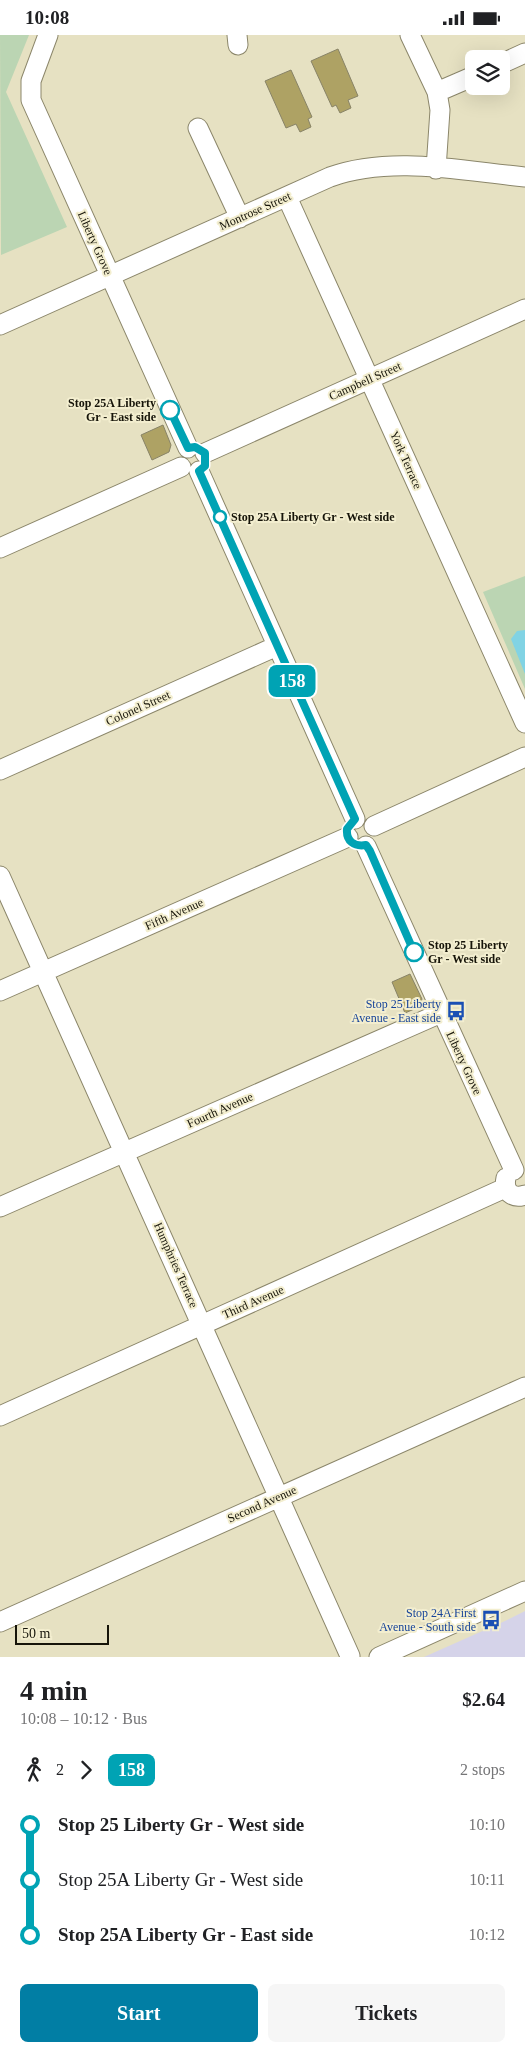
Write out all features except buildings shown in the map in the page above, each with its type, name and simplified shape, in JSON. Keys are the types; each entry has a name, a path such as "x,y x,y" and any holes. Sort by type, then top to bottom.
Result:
{"street":[{"name":"Liberty Grove","path":"48,35 32,81 30,100 110,277 197,450"},
{"path":"410,35 437,92 440,109 436,169"},
{"path":"510,60 525,53"},
{"path":"437,92 465,80"},
{"path":"198,128 240,218"},
{"name":"Montrose Street","path":"0,325 354,169 403,167 525,177"},
{"name":"York Terrace","path":"287,197 525,723"},
{"name":"Campbell Street","path":"197,450 369,379 525,309"},
{"path":"197,450 183,453 276,646 355,819"},
{"path":"0,548 190,469"},
{"name":"Colonel Street","path":"0,770 276,646"},
{"path":"374,826 525,757"},
{"path":"355,819 366,819 374,826 374,838 366,845 355,845 348,837 347,829 355,819"},
{"name":"Fifth Avenue","path":"0,991 348,837"},
{"name":"Liberty Grove","path":"366,845 441,1013 519,1171"},
{"name":"Humphries Terrace","path":"0,876 354,1657"},
{"name":"Fourth Avenue","path":"0,1207 441,1013"},
{"path":"519,1171 505,1181 505,1188 516,1197 525,1197"},
{"name":"Third Avenue","path":"0,1416 505,1188"},
{"name":"Second Avenue","path":"0,1622 525,1387"},
{"path":"379,1657 525,1591"}],"shaded area":[{"path":"525,1611 525,1657 424,1657 505,1621"}],"green space":[{"path":"0,35 29,35 6,92 67,227 1,255"},
{"path":"525,576 525,689 483,592"}],"water":[{"path":"525,630 525,674 511,639 517,631"}],"bus line":[{"name":"158","path":"170,410 188,448 202,449 205,453 205,466 199,471 355,819 351,821 347,829 348,837 355,845 366,845 370,851 414,952"}],"place":[{"name":"Stop 25A Liberty Gr - East side","path":"170,410"},
{"name":"Stop 25A Liberty Gr - West side","path":"220,517"},
{"name":"Stop 25 Liberty Gr - West side","path":"414,952"},
{"name":"Stop 25 Liberty Avenue - East side","path":"456,1011"},
{"name":"Stop 24A First Avenue - South side","path":"491,1620"}]}
